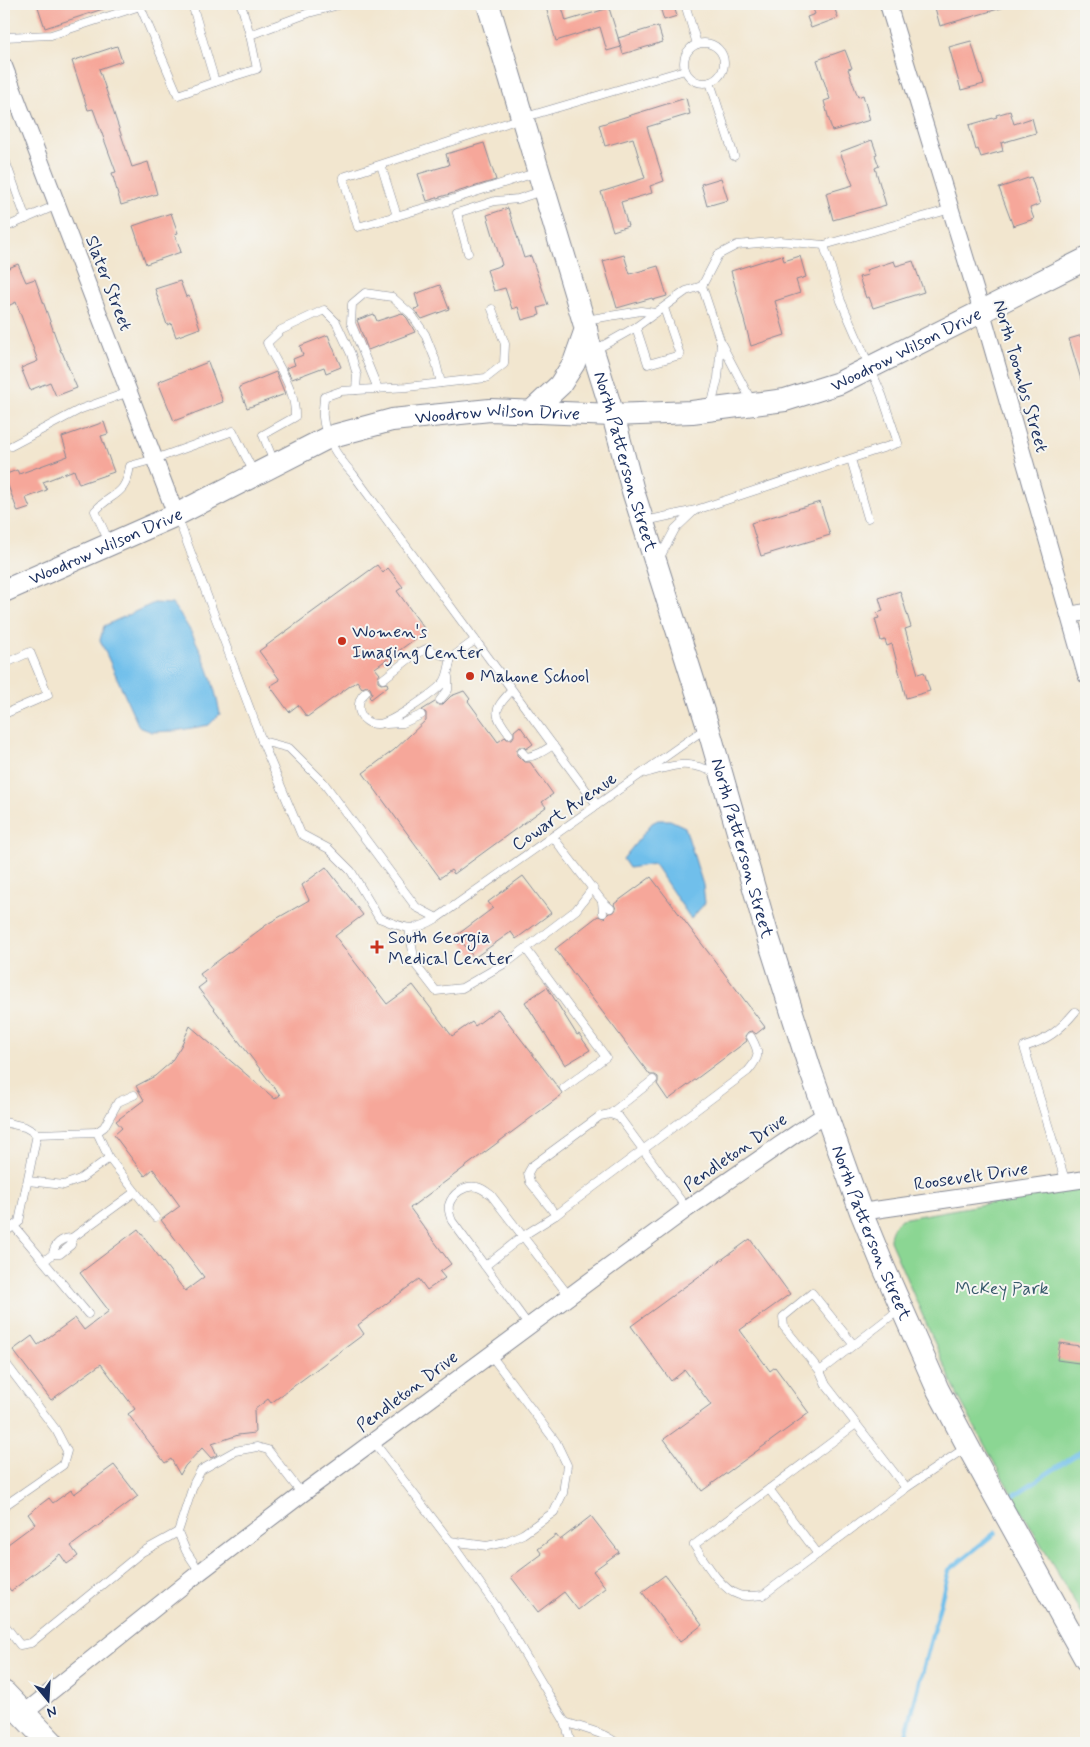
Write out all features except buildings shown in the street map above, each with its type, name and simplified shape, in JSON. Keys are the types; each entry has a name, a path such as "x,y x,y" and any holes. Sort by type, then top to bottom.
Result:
{"main road":[{"name":"North Patterson Street","path":"488,4 585,324 589,344 593,351 613,415 643,521 708,727 768,937 810,1069 861,1212 938,1390 1086,1660"},
{"name":"Woodrow Wilson Drive","path":"4,591 176,515 329,437 392,420 490,410 613,415 692,412 785,400 830,385 870,367 1086,259"},
{"path":"531,412 560,385 574,363 585,324"},
{"path":"4,1694 51,1743"}],"street":[{"name":"North Toombs Street","path":"888,4 982,312 1086,675"},
{"name":"Slater Street","path":"4,66 176,515"},
{"path":"1069,615 1086,612"},
{"name":"Pendleton Drive","path":"23,1714 200,1572 302,1494 687,1209 797,1132 826,1114"},
{"name":"Roosevelt Drive","path":"861,1212 1086,1179"}],"lane":[{"path":"192,4 216,82"},
{"path":"4,37 51,35 143,5 178,95 257,69 241,4"},
{"path":"250,35 309,13 342,4"},
{"path":"685,4 697,44"},
{"path":"697,44 713,45 723,57 724,65 722,72 710,82 702,83 695,81 689,77 685,70 685,54 697,44"},
{"path":"541,181 358,227 343,177 522,118 685,70"},
{"path":"710,82 734,156"},
{"path":"4,157 26,219"},
{"path":"381,165 397,216"},
{"path":"468,253 458,213 495,201 518,199 541,181"},
{"path":"4,228 57,205"},
{"path":"753,404 720,342 702,286 718,255 737,245 780,241 824,245 950,209"},
{"path":"643,521 696,510 898,443 882,395 841,301 824,245"},
{"path":"593,351 636,327 686,291 702,286"},
{"path":"378,389 351,323 352,304 365,293 392,297 411,314 425,334 435,359 441,383"},
{"path":"492,308 505,344 504,364 486,378 341,391 324,397 323,418 329,437 340,459 597,805"},
{"path":"636,327 648,364 680,355 664,308"},
{"path":"275,464 264,435 295,417 294,398 285,376 267,343 281,330 324,310 336,322 351,354 357,375 356,390"},
{"path":"585,324 640,311 655,313"},
{"path":"710,410 718,378 720,342"},
{"path":"12,446 81,409 129,392"},
{"path":"110,544 95,510 101,503 120,492 128,479 130,466 233,431 255,475"},
{"path":"851,459 868,518"},
{"path":"657,565 666,543 675,529 696,510"},
{"path":"176,515 262,741 301,834 329,849 350,871 379,918 409,928 415,964 436,990 462,988 509,961 576,910 593,888"},
{"path":"379,724 391,720 445,682 451,658 475,640"},
{"path":"383,679 426,648 451,658"},
{"path":"4,664 30,652 48,696 4,714"},
{"path":"440,700 448,690 447,673"},
{"path":"509,734 498,720 497,714 499,704 512,690"},
{"path":"366,692 360,696 358,707 361,716 368,723 402,723 421,715"},
{"name":"Cowart Avenue","path":"409,928 422,927 437,918 708,727"},
{"path":"262,741 289,748 324,782 416,907 437,918"},
{"path":"522,752 526,756 532,756 540,754 553,745"},
{"path":"640,775 671,766 692,763 721,775"},
{"path":"552,837 602,901 610,908"},
{"path":"602,901 602,913"},
{"path":"526,949 606,1057 564,1088"},
{"path":"1066,1183 1024,1047 1042,1042 1061,1028 1075,1012"},
{"path":"485,1266 748,1071 756,1061 758,1049 751,1037"},
{"path":"556,1215 530,1182 528,1173 532,1166 600,1116 610,1114 653,1080"},
{"path":"4,1122 25,1127 37,1134 97,1132 104,1127 118,1102 134,1095"},
{"path":"610,1114 619,1117 687,1209"},
{"path":"97,1132 109,1158 155,1217"},
{"path":"4,1233 19,1222 37,1134"},
{"path":"28,1181 64,1185 80,1179 109,1158"},
{"path":"529,1326 452,1221 449,1210 450,1203 457,1192 467,1186 478,1186 491,1195 569,1296"},
{"path":"44,1261 53,1254 54,1248 65,1238 72,1238 135,1192"},
{"path":"14,1226 88,1314"},
{"path":"853,1344 812,1294 783,1316 784,1327 820,1371 826,1385 906,1488"},
{"path":"820,1371 901,1308"},
{"path":"450,1541 487,1546 505,1542 523,1534 554,1512 564,1493 567,1465 556,1442 490,1354"},
{"path":"4,1361 56,1430 67,1450 63,1465 4,1506"},
{"path":"856,1424 694,1545 726,1588 738,1595 763,1595 906,1488 968,1447"},
{"path":"374,1442 450,1541 496,1606 565,1722 572,1743"},
{"path":"200,1572 186,1551 178,1532 194,1482 201,1470 235,1450 257,1447 268,1450 302,1494"},
{"path":"769,1489 818,1554"},
{"path":"4,1624 20,1645 31,1643 142,1552 178,1532"},
{"path":"565,1722 608,1736 616,1743"}],"green space":[{"name":"McKey Park","path":"1086,1186 1086,1622 1001,1475 958,1396 890,1241 892,1229 901,1219"}],"water":[{"path":"154,603 172,604 189,629 203,656 220,714 209,725 175,731 152,732 139,727 100,640 104,626"},
{"path":"658,820 670,820 685,827 703,885 705,903 691,919 654,864 629,868 623,859 652,823"}],"waterway":[{"path":"1013,1496 1086,1448"},
{"path":"904,1743 949,1570 995,1533"}],"place":[{"name":"Women's Imaging Center","path":"342,641"},
{"name":"Mahone School","path":"470,676"},
{"name":"South Georgia Medical Center","path":"377,947"}]}
